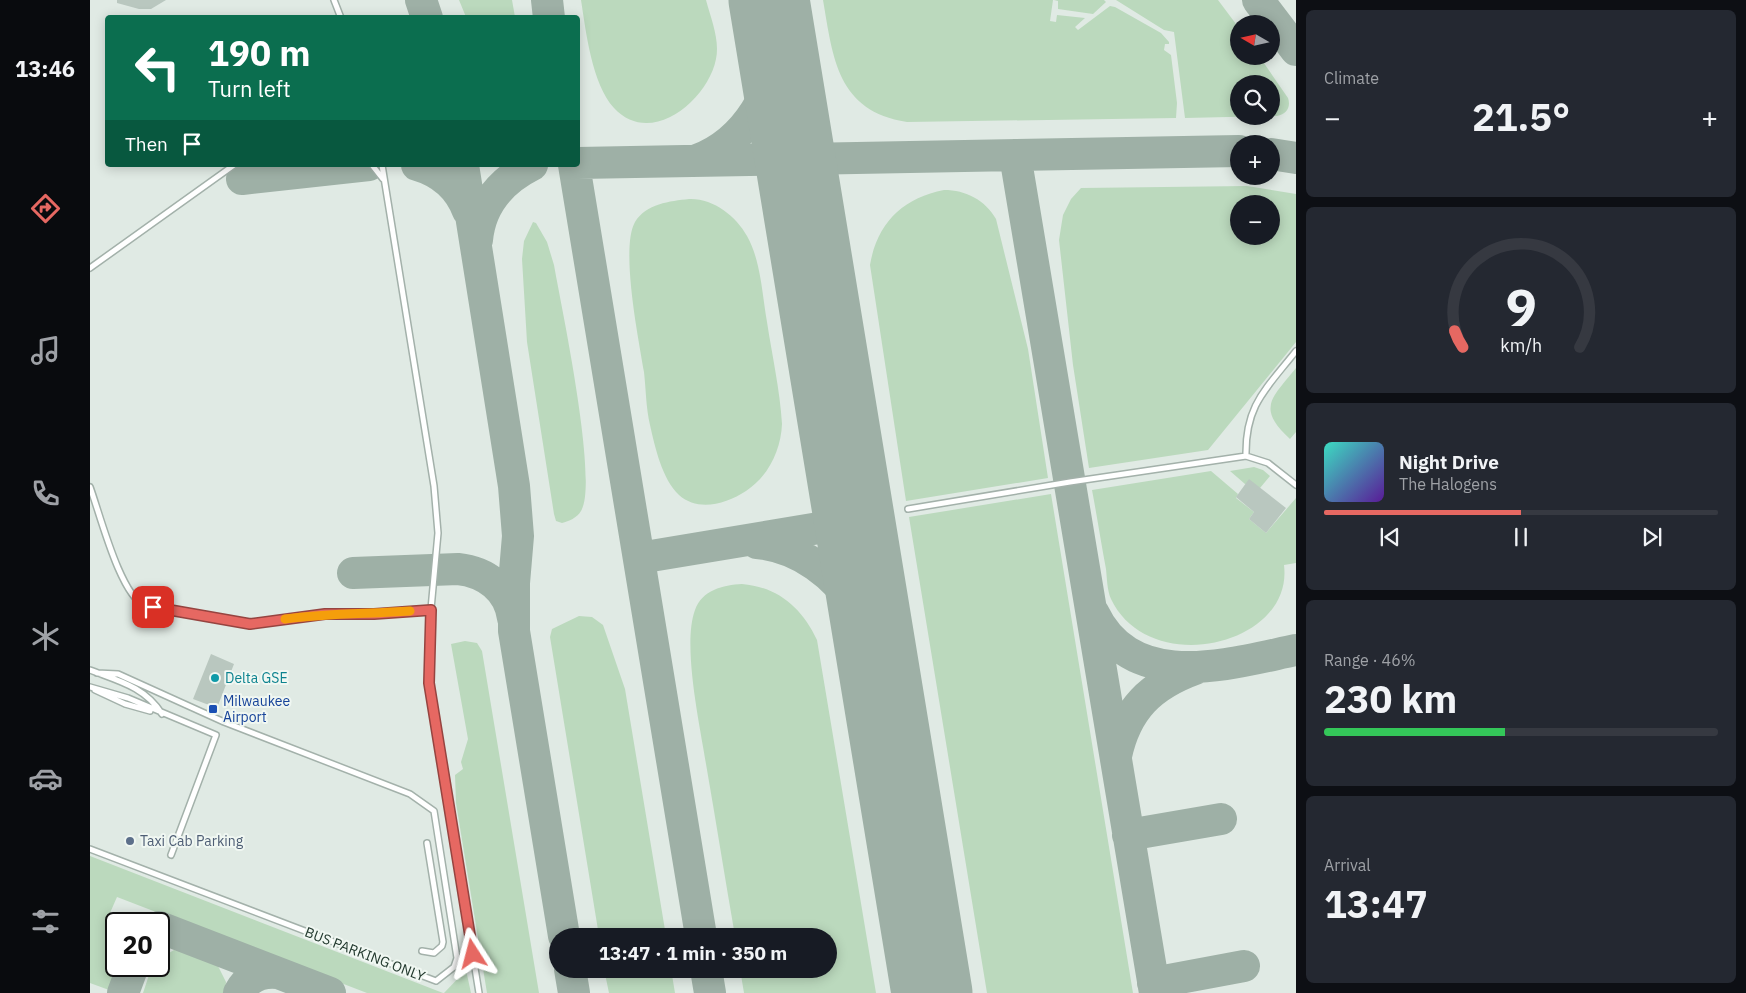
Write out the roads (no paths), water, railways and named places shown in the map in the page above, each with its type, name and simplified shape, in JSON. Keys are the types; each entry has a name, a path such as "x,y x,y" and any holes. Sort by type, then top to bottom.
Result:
{"lane":[{"path":"334,0 340,15"},
{"path":"90,268 231,167"},
{"path":"374,167 385,182"},
{"path":"382,167 434,486 438,533 431,610 429,683 479,993"},
{"path":"1246,456 1250,416 1257,399 1296,351"},
{"path":"908,509 1070,482 1246,456 1268,462 1296,485"},
{"path":"90,487 124,582 139,603 145,606 250,624 325,614 374,614 431,610"},
{"path":"90,670 135,688 154,700 162,714"},
{"name":"BUS PARKING ONLY","path":"90,849 436,982 454,967 457,958 434,811 422,801 410,794 224,722 118,674 97,673"},
{"path":"90,687 128,698 162,714 216,735 171,854"},
{"path":"422,951 434,953 442,946 427,843"}],"place":[{"name":"Delta GSE","path":"215,678"},
{"name":"Milwaukee Airport","path":"213,709"},
{"name":"Taxi Cab Parking","path":"130,841"}]}
